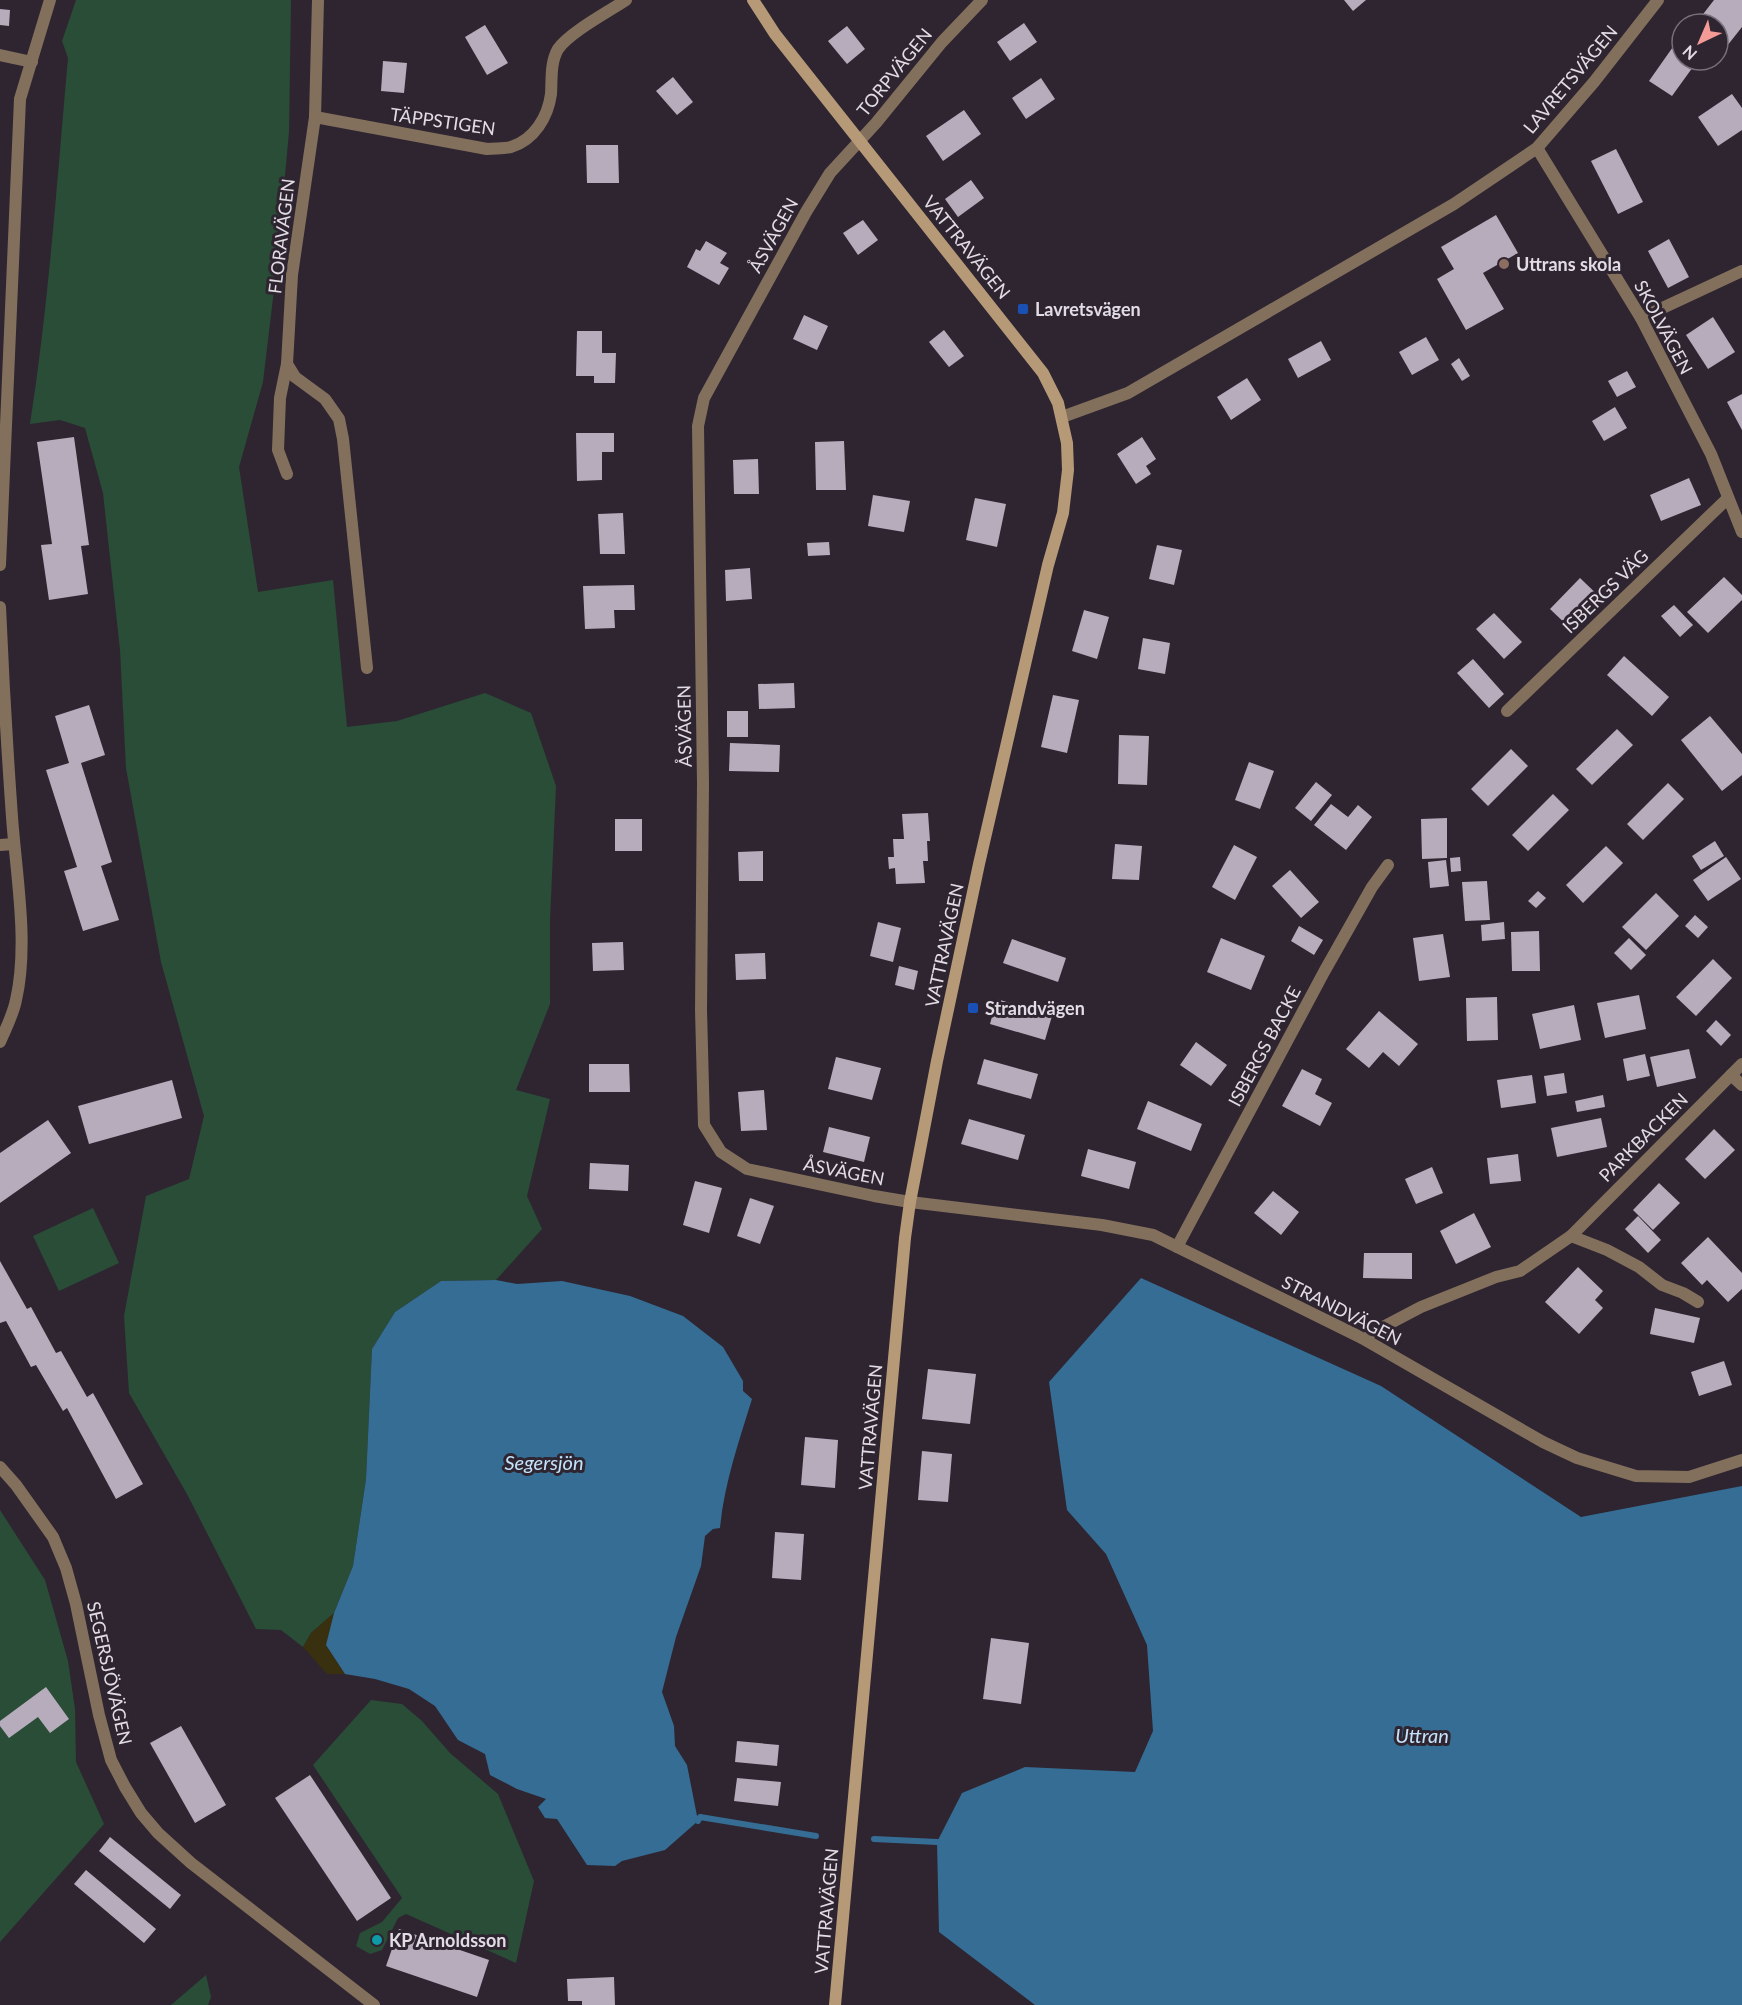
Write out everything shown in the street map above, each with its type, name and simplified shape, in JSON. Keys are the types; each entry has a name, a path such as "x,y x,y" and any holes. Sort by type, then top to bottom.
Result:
{"street":[{"path":"0,565 5,354 20,99 50,0"},
{"name":"FLORAVÄGEN","path":"287,474 278,450 280,398 286,364 292,275 315,117 318,0"},
{"name":"TÄPPSTIGEN","path":"315,117 487,149 511,147 527,138 538,128 548,109 551,94 550,75 558,50 578,31 626,0"},
{"name":"VATTRAVÄGEN","path":"753,0 775,34 1043,373 1058,403 1067,443 1068,470 1063,513 1048,565 980,864 910,1202 835,2005"},
{"name":"TORPVÄGEN","path":"860,142 942,42 982,0"},
{"name":"LAVRETSVÄGEN","path":"1062,417 1128,393 1454,204 1537,148 1594,82 1658,0"},
{"path":"0,55 32,62"},
{"name":"ÅSVÄGEN","path":"860,142 830,173 806,212 704,398 698,426 702,760 701,1010 704,1125 721,1152 747,1169 910,1202"},
{"name":"SKOLVÄGEN","path":"1537,148 1641,318 1711,454 1742,531"},
{"path":"1641,318 1742,271"},
{"path":"286,364 296,377 325,399 339,419 367,668"},
{"name":"ISBERGS VÄG","path":"1507,711 1728,498"},
{"path":"0,607 14,844 19,885 20,970 10,1022 0,1042"},
{"path":"0,845 14,844"},
{"name":"ISBERGS BACKE","path":"1178,1246 1324,972 1372,887 1388,865"},
{"name":"PARKBACKEN","path":"1362,1338 1420,1307 1496,1277 1520,1271 1571,1236 1742,1064"},
{"path":"1731,1075 1742,1085"},
{"name":"STRANDVÄGEN","path":"910,1202 1102,1226 1153,1235 1362,1338 1543,1442 1587,1461 1636,1476 1689,1477 1742,1460"},
{"path":"1571,1236 1607,1250 1639,1267 1662,1285 1698,1302"},
{"name":"SEGERSJÖVÄGEN","path":"0,1467 16,1485 53,1537 66,1568 111,1760 124,1787 141,1813 158,1833 191,1863 359,1991 374,2005"}],"green space":[{"path":"76,0 291,0 289,132 276,273 263,382 239,467 258,592 333,580 347,727 397,721 485,693 531,713 556,786 550,920 550,1004 516,1090 550,1099 527,1196 542,1229 496,1280 441,1281 395,1312 372,1349 366,1479 353,1566 334,1613 311,1633 303,1647 281,1630 256,1629 187,1494 129,1393 124,1316 146,1196 189,1179 204,1116 161,962 126,768 120,650 103,493 85,428 60,420 30,424 47,287 68,58 62,41"},
{"path":"93,1208 119,1263 59,1291 33,1236"},
{"path":"0,1510 45,1580 68,1661 75,1709 76,1762 104,1824 0,1942"},
{"path":"371,1700 402,1704 422,1721 450,1753 498,1794 534,1881 516,1963 406,1914 398,1918 382,1950 370,1954 356,1946 360,1933 382,1922 402,1898 313,1765"},
{"path":"206,1975 211,1997 208,2005 171,2005"}],"sand":[{"path":"334,1613 326,1645 345,1674 327,1674 303,1647 311,1633"}],"water":[{"name":"Uttran","path":"1141,1278 1381,1386 1581,1517 1742,1486 1742,2005 1035,2005 939,1932 937,1842 962,1793 1025,1767 1135,1772 1153,1731 1147,1645 1106,1554 1067,1510 1049,1382"},
{"name":"Segersjön","path":"496,1280 517,1284 562,1281 630,1296 683,1316 723,1347 743,1381 743,1391 752,1399 728,1479 720,1528 713,1529 705,1536 701,1566 676,1637 662,1692 674,1726 675,1746 687,1765 698,1821 665,1850 622,1861 615,1866 587,1865 557,1819 545,1818 538,1807 546,1799 517,1789 490,1775 485,1754 458,1740 435,1706 409,1689 375,1679 345,1674 326,1645 334,1613 353,1566 366,1479 372,1349 395,1312 441,1281"}],"building":[{"path":"1344,0 1366,0 1353,11"},
{"path":"1714,0 1742,0 1742,27 1730,42 1730,12 1705,12"},
{"path":"0,9 10,10 9,26 0,25"},
{"path":"1024,23 1037,42 1010,61 997,42"},
{"path":"485,25 508,63 487,75 465,37"},
{"path":"847,26 865,49 847,64 828,41"},
{"path":"1670,51 1670,72 1689,72 1672,96 1649,81"},
{"path":"383,61 407,63 404,93 381,91"},
{"path":"673,77 693,102 677,115 656,91"},
{"path":"1041,78 1055,99 1026,119 1012,98"},
{"path":"1732,94 1742,108 1742,130 1718,146 1698,117"},
{"path":"964,110 981,134 943,161 926,136"},
{"path":"586,145 618,145 619,183 587,183"},
{"path":"1616,149 1643,202 1618,214 1591,161"},
{"path":"971,180 984,198 958,217 945,199"},
{"path":"1496,215 1518,253 1483,273 1504,309 1466,330 1437,279 1454,269 1441,247"},
{"path":"863,220 878,240 858,255 843,233"},
{"path":"1669,239 1689,277 1668,288 1648,251"},
{"path":"706,241 727,253 720,263 729,268 719,285 687,267 696,249 700,251"},
{"path":"804,315 828,326 817,350 793,339"},
{"path":"1713,317 1735,352 1708,369 1686,335"},
{"path":"944,330 964,356 949,367 929,342"},
{"path":"577,331 602,331 602,353 616,353 615,383 594,383 594,376 576,376"},
{"path":"1426,337 1439,360 1412,375 1399,352"},
{"path":"1321,341 1331,360 1298,378 1288,359"},
{"path":"1459,358 1470,376 1462,381 1451,364"},
{"path":"1627,371 1636,387 1617,397 1608,381"},
{"path":"1247,378 1261,400 1231,420 1217,397"},
{"path":"1742,394 1742,430 1727,402"},
{"path":"1615,407 1627,428 1604,441 1592,421"},
{"path":"576,433 614,433 614,452 602,452 602,480 577,481"},
{"path":"74,437 89,545 81,546 88,594 49,600 41,545 52,544 37,442"},
{"path":"1142,437 1156,459 1146,466 1151,474 1136,484 1117,454"},
{"path":"844,441 846,490 816,490 815,442"},
{"path":"758,459 759,494 734,494 733,460"},
{"path":"1689,478 1701,505 1661,521 1650,495"},
{"path":"873,495 910,501 904,532 868,526"},
{"path":"975,498 1006,504 997,547 966,540"},
{"path":"623,513 625,554 600,554 598,514"},
{"path":"829,542 830,555 808,556 807,543"},
{"path":"1157,545 1182,550 1174,585 1149,579"},
{"path":"750,568 752,599 726,601 725,570"},
{"path":"1724,577 1742,595 1742,600 1708,633 1687,612"},
{"path":"1580,578 1604,601 1574,632 1550,609"},
{"path":"634,585 635,610 614,610 615,628 585,629 583,586"},
{"path":"1674,605 1693,625 1680,637 1661,616"},
{"path":"1084,610 1109,617 1097,659 1072,651"},
{"path":"1494,613 1522,642 1504,659 1476,629"},
{"path":"1143,638 1170,643 1165,674 1138,669"},
{"path":"1624,656 1669,697 1652,716 1607,675"},
{"path":"1473,659 1504,694 1489,708 1457,673"},
{"path":"794,683 795,708 759,709 758,684"},
{"path":"1053,695 1079,700 1067,753 1041,747"},
{"path":"89,705 105,755 81,763 112,862 101,866 119,920 83,931 64,871 77,867 46,770 69,763 55,716"},
{"path":"727,711 748,711 748,737 727,737"},
{"path":"1710,716 1742,754 1742,775 1722,791 1681,740"},
{"path":"1617,729 1633,745 1592,785 1576,769"},
{"path":"1119,735 1149,736 1147,785 1118,784"},
{"path":"730,743 780,745 779,772 729,771"},
{"path":"1511,749 1528,766 1488,806 1471,789"},
{"path":"1249,762 1274,771 1260,809 1235,800"},
{"path":"1316,782 1332,795 1311,821 1295,808"},
{"path":"1668,783 1684,799 1643,840 1627,824"},
{"path":"1553,794 1569,810 1528,851 1512,835"},
{"path":"1331,804 1348,817 1358,805 1372,817 1346,850 1314,825"},
{"path":"928,813 930,841 927,841 928,861 923,861 925,883 896,884 895,868 889,869 888,857 894,857 893,839 904,839 902,814"},
{"path":"1447,818 1447,858 1422,859 1421,819"},
{"path":"615,819 642,819 642,851 615,851"},
{"path":"1715,841 1724,856 1701,870 1692,856"},
{"path":"1115,844 1142,846 1139,880 1112,879"},
{"path":"1234,845 1257,857 1235,900 1212,887"},
{"path":"1606,846 1623,863 1583,903 1566,885"},
{"path":"763,851 763,881 739,881 738,852"},
{"path":"1460,857 1461,871 1451,872 1450,858"},
{"path":"1726,857 1741,879 1708,901 1693,880"},
{"path":"1446,860 1449,886 1430,888 1428,862"},
{"path":"1290,870 1319,902 1301,918 1272,886"},
{"path":"1487,881 1490,920 1465,921 1462,882"},
{"path":"1538,891 1546,898 1536,908 1528,901"},
{"path":"1656,893 1679,916 1646,950 1622,927"},
{"path":"1695,915 1708,927 1698,938 1685,926"},
{"path":"878,922 901,928 893,962 870,956"},
{"path":"1504,922 1505,939 1482,941 1481,925"},
{"path":"1299,926 1323,940 1314,955 1291,941"},
{"path":"1539,931 1540,971 1512,971 1511,932"},
{"path":"1443,934 1450,977 1419,981 1413,938"},
{"path":"1221,938 1265,956 1251,990 1207,972"},
{"path":"1629,938 1646,955 1631,970 1614,953"},
{"path":"1012,939 1066,958 1058,982 1003,963"},
{"path":"623,942 624,970 593,971 592,943"},
{"path":"765,953 766,979 736,980 735,954"},
{"path":"1713,959 1732,978 1696,1016 1676,997"},
{"path":"899,966 918,971 914,990 895,985"},
{"path":"1639,995 1646,1029 1605,1038 1597,1003"},
{"path":"1497,997 1498,1040 1467,1041 1466,998"},
{"path":"997,999 1052,1016 1045,1040 990,1024"},
{"path":"1574,1005 1581,1040 1540,1049 1532,1014"},
{"path":"1379,1011 1418,1044 1399,1066 1383,1052 1369,1068 1346,1049"},
{"path":"1716,1020 1731,1035 1721,1046 1706,1031"},
{"path":"1196,1042 1227,1065 1211,1086 1180,1065"},
{"path":"1689,1049 1696,1078 1657,1087 1650,1057"},
{"path":"1645,1054 1650,1076 1627,1081 1623,1059"},
{"path":"836,1057 881,1068 872,1100 828,1089"},
{"path":"984,1059 1038,1074 1031,1099 977,1084"},
{"path":"589,1064 629,1064 630,1092 589,1092"},
{"path":"1302,1069 1322,1079 1315,1094 1332,1103 1320,1126 1282,1106"},
{"path":"1564,1073 1567,1093 1547,1096 1544,1076"},
{"path":"1532,1075 1536,1103 1501,1108 1497,1080"},
{"path":"172,1080 182,1118 89,1144 78,1106"},
{"path":"764,1090 767,1130 741,1131 738,1092"},
{"path":"1603,1095 1605,1107 1577,1112 1575,1101"},
{"path":"1148,1101 1202,1124 1191,1151 1137,1129"},
{"path":"1601,1118 1607,1147 1557,1157 1551,1128"},
{"path":"969,1119 1025,1135 1018,1160 961,1144"},
{"path":"48,1120 71,1153 0,1203 0,1153"},
{"path":"829,1127 870,1137 864,1162 823,1152"},
{"path":"1714,1129 1735,1150 1705,1179 1685,1159"},
{"path":"1088,1149 1136,1162 1129,1189 1081,1176"},
{"path":"1518,1154 1521,1181 1490,1184 1487,1158"},
{"path":"590,1163 629,1165 628,1191 589,1189"},
{"path":"1432,1167 1443,1193 1416,1204 1405,1179"},
{"path":"695,1181 722,1188 709,1233 683,1225"},
{"path":"1659,1183 1680,1203 1653,1230 1633,1210"},
{"path":"1273,1191 1299,1212 1281,1235 1254,1213"},
{"path":"750,1198 774,1206 760,1244 737,1236"},
{"path":"1474,1213 1491,1247 1456,1264 1440,1231"},
{"path":"1638,1216 1661,1240 1648,1253 1625,1229"},
{"path":"1708,1237 1742,1273 1742,1289 1728,1302 1707,1280 1702,1285 1681,1263"},
{"path":"1364,1253 1412,1253 1412,1279 1363,1278"},
{"path":"0,1261 27,1309 31,1307 56,1353 61,1351 87,1397 93,1393 143,1484 116,1499 67,1408 63,1411 36,1365 31,1367 6,1321 0,1323"},
{"path":"1578,1267 1603,1291 1595,1300 1603,1308 1579,1334 1545,1302"},
{"path":"1655,1308 1700,1318 1694,1343 1650,1334"},
{"path":"1724,1361 1732,1385 1699,1396 1691,1372"},
{"path":"928,1369 976,1374 970,1424 922,1419"},
{"path":"805,1437 838,1440 835,1488 801,1485"},
{"path":"922,1451 952,1454 948,1502 918,1500"},
{"path":"775,1532 804,1534 801,1580 772,1578"},
{"path":"991,1638 1029,1643 1021,1704 983,1699"},
{"path":"46,1687 69,1719 50,1733 38,1717 9,1738 0,1726 0,1721"},
{"path":"181,1726 226,1805 195,1823 150,1743"},
{"path":"737,1741 779,1745 777,1766 735,1762"},
{"path":"310,1775 391,1898 357,1921 275,1798"},
{"path":"737,1778 781,1782 778,1806 734,1801"},
{"path":"110,1837 181,1895 170,1909 99,1851"},
{"path":"86,1870 156,1929 144,1943 74,1884"},
{"path":"399,1929 489,1960 477,1997 386,1966"},
{"path":"614,1977 615,2005 582,2005 582,2001 568,2001 567,1979"}],"waterway":[{"path":"698,1821 700,1817 816,1836"},
{"path":"874,1839 937,1842"}],"place":[{"name":"Uttrans skola","path":"1504,264"},
{"name":"Lavretsvägen","path":"1023,309"},
{"name":"Strandvägen","path":"973,1008"},
{"name":"KP Arnoldsson","path":"377,1940"}]}
